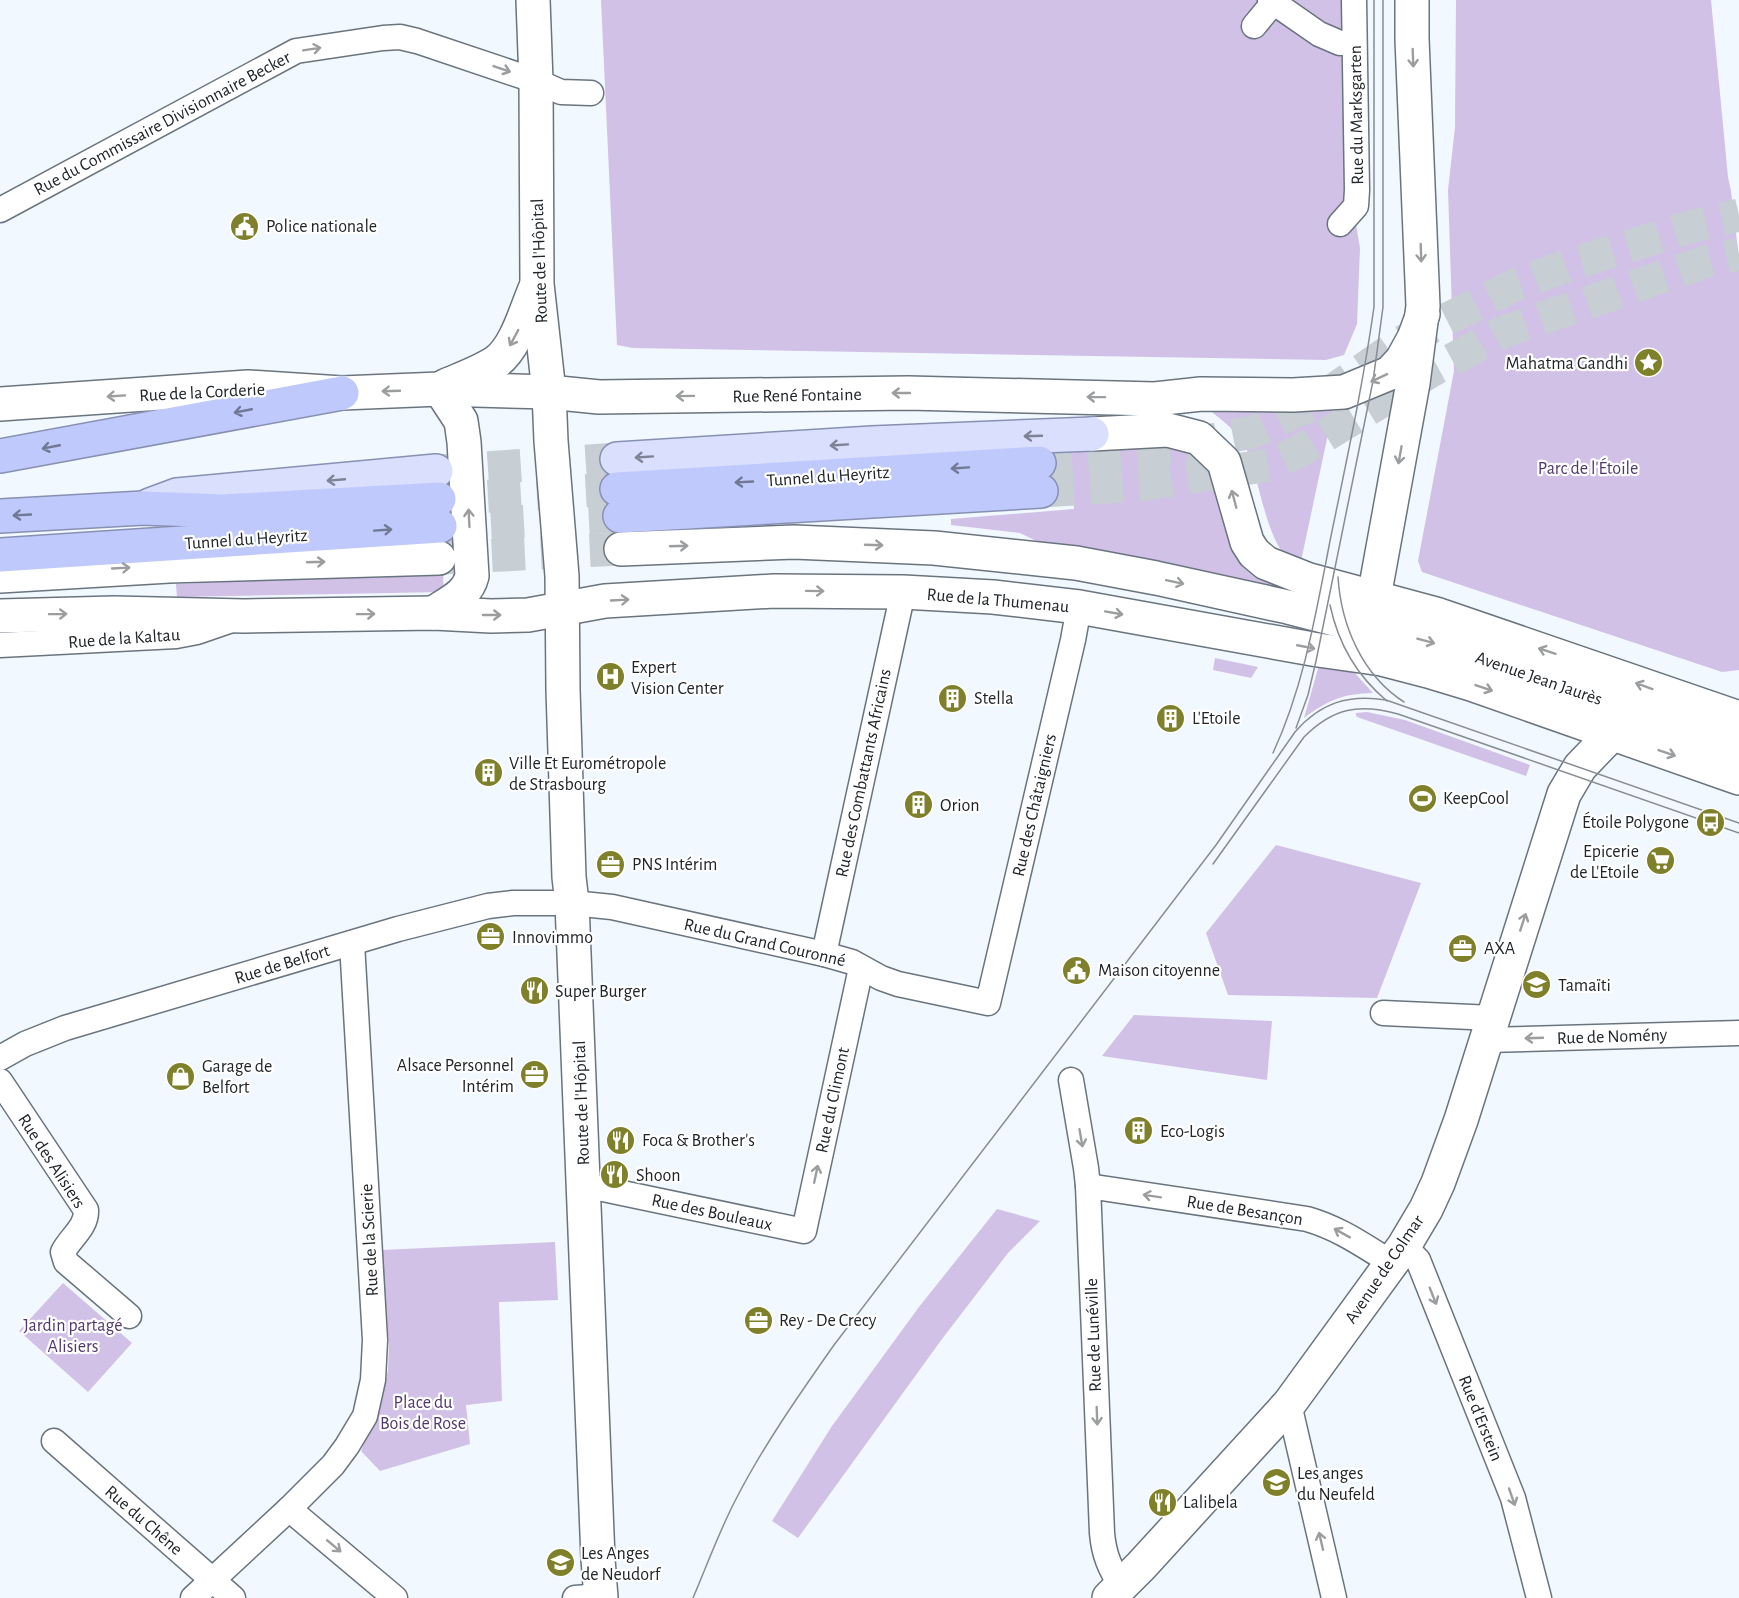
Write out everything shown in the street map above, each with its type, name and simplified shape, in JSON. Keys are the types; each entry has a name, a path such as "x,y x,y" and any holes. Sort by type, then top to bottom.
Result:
{"highway":[{"path":"0,456 342,393"},
{"name":"Tunnel du Heyritz","path":"618,488 1040,477"},
{"name":"Tunnel du Heyritz","path":"0,516 143,508 223,510 438,499 52,552 0,555"}],"main road":[{"name":"Route de l'Hôpital","path":"533,0 536,81 537,284 549,392 562,576 569,877 573,903 584,1185 584,1242 601,1598"},
{"path":"1382,659 1371,612 1413,383 1423,314 1412,0"},
{"path":"434,613 464,593 470,585 472,576 464,442 460,421 440,389 495,363 502,356 514,338 537,284"},
{"path":"1155,399 1201,394 1293,395 1344,392 1390,373 1402,360 1423,314"},
{"name":"Rue de la Corderie","path":"0,404 248,387 342,393 440,389"},
{"name":"Rue René Fontaine","path":"440,389 549,392 599,397 908,393 1155,399"},
{"path":"1155,399 1203,414 1245,452 1269,542 1286,572"},
{"path":"618,488 872,443 1168,430 1199,438 1224,462 1242,528 1254,553 1266,563 1309,580 1371,612"},
{"path":"621,549 794,542 946,549 1076,563 1255,600 1371,612"},
{"path":"0,576 169,566 439,558"},
{"name":"Rue de la Thumenau","path":"0,616 114,613 244,616 434,613 491,616 528,615 605,601 774,591 903,592 993,597 1079,607 1318,650 1382,659 1428,671"},
{"name":"Avenue Jean Jaurès","path":"1371,612 1439,615 1739,778"},
{"name":"Avenue Jean Jaurès","path":"1428,671 1472,684 1605,707 1739,748"},
{"path":"1693,703 1720,700 1739,694"},
{"name":"Avenue Jean Jaurès","path":"1605,707 1693,703 1739,718"},
{"name":"Avenue de Colmar","path":"1115,1592 1289,1404 1398,1254 1425,1209 1438,1183 1461,1120 1561,802 1570,764 1605,707"}],"street":[{"name":"Rue du Marksgarten","path":"1340,225 1356,206 1357,190 1354,0"},
{"path":"1260,9 1340,43"},
{"name":"Rue du Commissaire Divisionnaire Becker","path":"0,210 296,51 383,38 400,38 417,41 536,81"},
{"path":"536,81 561,92 591,93"},
{"name":"Rue des Combattants Africains","path":"824,954 903,592"},
{"name":"Rue des Châtaigniers","path":"988,1003 1079,607"},
{"name":"Rue de la Kaltau","path":"0,645 176,636 197,632 244,616"},
{"name":"Rue de Belfort","path":"0,1055 41,1036 65,1028 352,943 488,906 513,903 573,903"},
{"name":"Rue du Grand Couronné","path":"573,903 612,907 824,954 852,962 898,984 988,1003"},
{"name":"Rue de la Scierie","path":"193,1598 333,1465 365,1416 373,1380 375,1340 352,943"},
{"name":"Rue du Climont","path":"804,1232 861,968"},
{"path":"1383,1013 1489,1029"},
{"name":"Rue de Nomény","path":"1489,1029 1739,1033"},
{"name":"Rue de Lunéville","path":"1071,1080 1088,1186 1102,1533 1115,1592"},
{"name":"Rue des Alisiers","path":"0,1082 86,1210 87,1218 84,1224 63,1252 66,1262 129,1316"},
{"name":"Rue des Bouleaux","path":"584,1185 804,1232"},
{"name":"Rue de Besançon","path":"1088,1186 1307,1219 1398,1254"},
{"name":"Rue d'Erstein","path":"1398,1254 1418,1260 1513,1498 1539,1598"},
{"path":"1289,1404 1334,1598"},
{"name":"Rue du Chêne","path":"54,1441 233,1598"},
{"path":"289,1509 395,1598"}],"green space":[{"path":"601,0 1348,0 1351,195 1360,248 1357,324 1344,355 1326,360 633,348 617,345"},
{"name":"Parc de l'Étoile","path":"1456,0 1711,0 1728,177 1739,259 1739,670 1722,672 1422,572 1418,561 1454,371 1448,190 1455,127"},
{"path":"1335,401 1300,566 1289,560 1272,533 1252,463 1243,443 1227,424 1201,404"},
{"path":"1165,439 1198,459 1295,587 1293,599 1061,553 1020,533 951,525 951,519 1074,509 1070,443"},
{"path":"443,574 444,592 177,597 176,584"},
{"path":"1215,658 1258,667 1251,678 1213,670"},
{"path":"1319,665 1353,671 1373,693 1336,699 1304,718"},
{"path":"1367,712 1405,720 1530,765 1526,776 1356,715 1356,713"},
{"path":"1276,845 1421,883 1377,998 1228,995 1206,933"},
{"path":"1134,1015 1272,1021 1267,1080 1102,1056"},
{"path":"997,1209 1040,1221 1008,1253 942,1339 798,1538 772,1521 832,1426 919,1307"},
{"name":"Place du Bois de Rose","path":"555,1242 558,1300 499,1302 502,1401 466,1405 470,1444 380,1471 361,1451 382,1400 388,1370 389,1345 382,1276 382,1250"},
{"name":"Jardin partagé Alisiers","path":"63,1283 132,1343 88,1392 19,1331"}],"tunnel":[{"path":"1039,463 1138,454 1253,432 1318,401 1402,342 1517,284 1689,227 1739,215"},
{"path":"1041,491 1140,485 1269,465 1298,452 1433,370 1503,332 1708,261 1739,254"},
{"path":"439,471 617,459"},
{"path":"439,499 617,489"},
{"path":"442,526 620,516"},
{"path":"443,558 621,549"}],"tram line":[{"path":"1273,753 1293,702 1314,622 1374,307 1374,0"},
{"path":"1296,728 1308,695 1316,661 1373,381 1383,307 1383,0"},
{"path":"1338,577 1344,613 1356,647 1376,678 1404,702"},
{"path":"1330,605 1338,633 1350,658 1367,681 1387,701"},
{"path":"693,1598 735,1501 757,1460 834,1345 1216,845 1295,732 1314,714 1347,700 1359,698 1386,700 1739,823"},
{"path":"1213,864 1304,737 1336,714 1359,709 1398,714 1739,833"}],"place":[{"name":"Police nationale","path":"245,226"},
{"name":"Mahatma Gandhi","path":"1649,363"},
{"name":"Expert Vision Center","path":"610,677"},
{"name":"Stella","path":"953,698"},
{"name":"L'Etoile","path":"1171,718"},
{"name":"Ville Et Eurométropole de Strasbourg","path":"488,773"},
{"name":"KeepCool","path":"1422,798"},
{"name":"Orion","path":"919,805"},
{"name":"Étoile Polygone","path":"1710,822"},
{"name":"Epicerie de L'Etoile","path":"1660,861"},
{"name":"PNS Intérim","path":"611,864"},
{"name":"Innovimmo","path":"491,937"},
{"name":"AXA","path":"1463,948"},
{"name":"Maison citoyenne","path":"1077,970"},
{"name":"Tamaïti","path":"1537,985"},
{"name":"Super Burger","path":"534,991"},
{"name":"Alsace Personnel Intérim","path":"535,1075"},
{"name":"Garage de Belfort","path":"181,1076"},
{"name":"Eco-Logis","path":"1139,1131"},
{"name":"Foca & Brother's","path":"621,1140"},
{"name":"Shoon","path":"615,1175"},
{"name":"Rey - De Crecy","path":"758,1320"},
{"name":"Les anges du Neufeld","path":"1276,1483"},
{"name":"Lalibela","path":"1162,1502"},
{"name":"Les Anges de Neudorf","path":"560,1563"}]}
